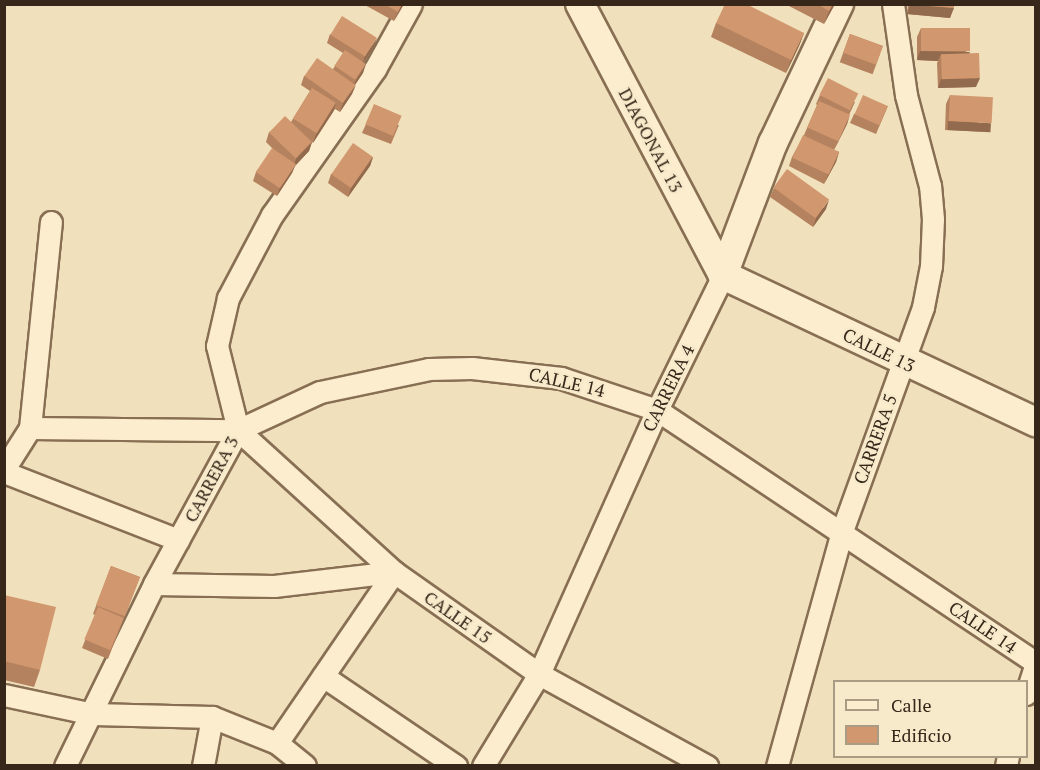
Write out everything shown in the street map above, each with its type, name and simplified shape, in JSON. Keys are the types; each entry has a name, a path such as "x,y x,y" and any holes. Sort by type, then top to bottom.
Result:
{"street":[{"name":"CARRERA 3","path":"65,765 93,714 154,584 238,430 217,346 228,298 272,215 375,69 411,4"},
{"name":"DIAGONAL 13","path":"580,4 723,275"},
{"name":"CARRERA 4","path":"483,765 539,674 657,410 723,275 773,143 839,4"},
{"name":"CARRERA 5","path":"777,765 842,531 923,307 931,266 933,219 922,146 906,95 893,4"},
{"path":"51,222 30,428 4,471 178,540"},
{"name":"CALLE 13","path":"723,275 903,362 1035,422"},
{"name":"CALLE 14","path":"30,428 238,430 320,392 429,369 496,369 561,378 657,410 842,531 1035,663"},
{"name":"CALLE 15","path":"238,430 394,572 539,674 707,765"},
{"path":"154,584 274,586 394,572"},
{"path":"278,743 394,572"},
{"path":"1028,687 1035,663"},
{"path":"323,676 456,765"},
{"path":"4,695 93,714 212,717 278,743 305,765"},
{"path":"203,765 212,717"}],"building":[{"path":"384,4 402,4 398,12"},
{"path":"725,4 746,4 804,33 791,60 716,23"},
{"path":"817,4 833,4 829,11"},
{"path":"910,4 954,4 954,8"},
{"path":"342,16 377,38 365,56 330,35"},
{"path":"921,28 970,28 970,51 921,51"},
{"path":"850,34 883,46 876,65 843,53"},
{"path":"345,50 366,64 355,80 334,66"},
{"path":"979,53 980,78 942,79 941,54"},
{"path":"317,58 356,85 343,103 304,76"},
{"path":"828,78 858,93 850,110 819,95"},
{"path":"312,88 336,103 317,133 293,119"},
{"path":"863,95 888,106 879,125 854,114"},
{"path":"950,95 993,97 992,123 949,121"},
{"path":"819,101 850,115 838,141 807,127"},
{"path":"374,104 402,116 393,136 365,124"},
{"path":"285,116 312,142 296,158 269,133"},
{"path":"803,135 839,152 829,175 792,158"},
{"path":"353,143 373,157 351,188 331,174"},
{"path":"272,148 296,164 280,188 256,172"},
{"path":"787,169 829,200 816,218 773,188"},
{"path":"111,566 140,577 125,616 96,605"},
{"path":"4,595 56,607 40,670 4,661"},
{"path":"98,607 124,618 110,650 84,639"}]}
